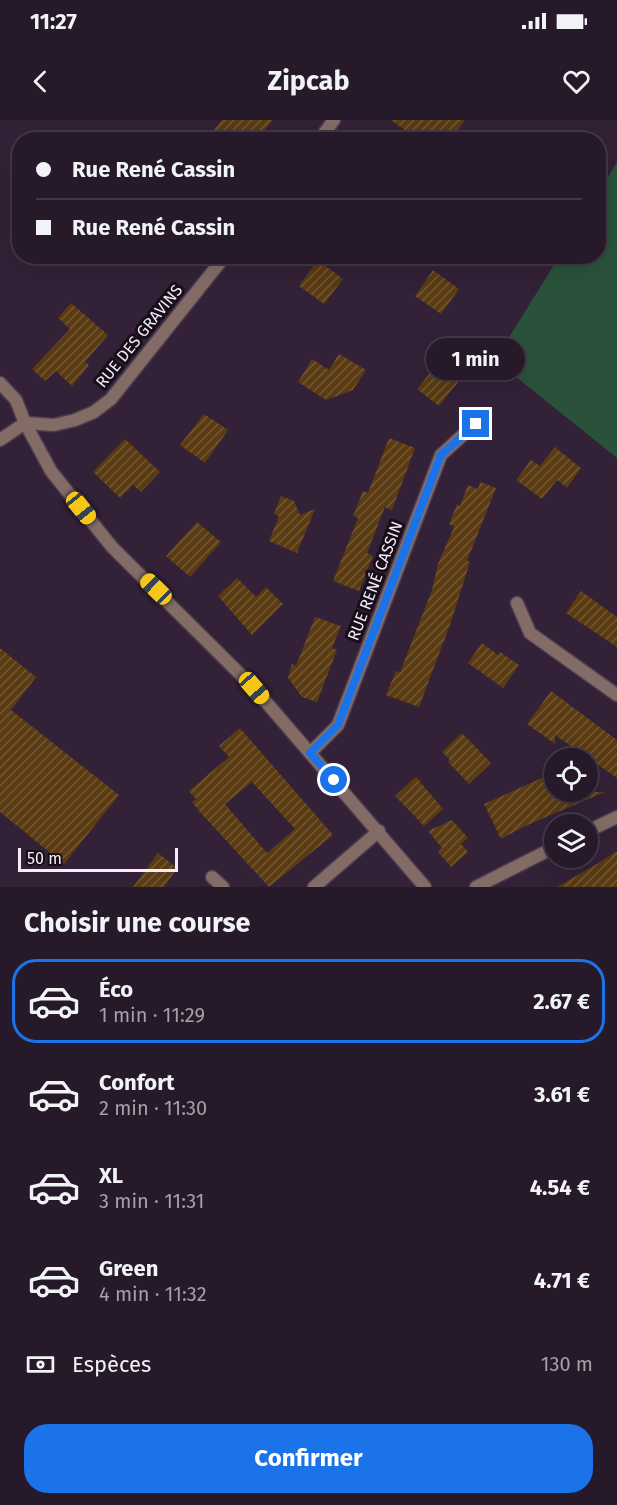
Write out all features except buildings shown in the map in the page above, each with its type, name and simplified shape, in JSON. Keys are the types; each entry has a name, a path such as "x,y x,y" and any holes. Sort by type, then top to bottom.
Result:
{"street":[{"name":"RUE DES GRAVINS","path":"25,423 54,425 75,420 94,412 111,399 219,264"},
{"path":"0,382 16,400 25,423 51,471 112,547 254,688 425,887"},
{"path":"0,440 25,423"},
{"name":"RUE RENÉ CASSIN","path":"310,753 338,725 441,455 476,424"},
{"path":"517,603 530,633 617,695"},
{"path":"598,826 617,817"},
{"path":"314,887 379,831"},
{"path":"476,887 544,853"},
{"path":"212,877 223,887"}],"green space":[{"path":"617,162 617,458 495,360 555,264 606,264 606,180"}],"route":[{"path":"334,780 310,753 338,725 441,455 476,424"}]}
